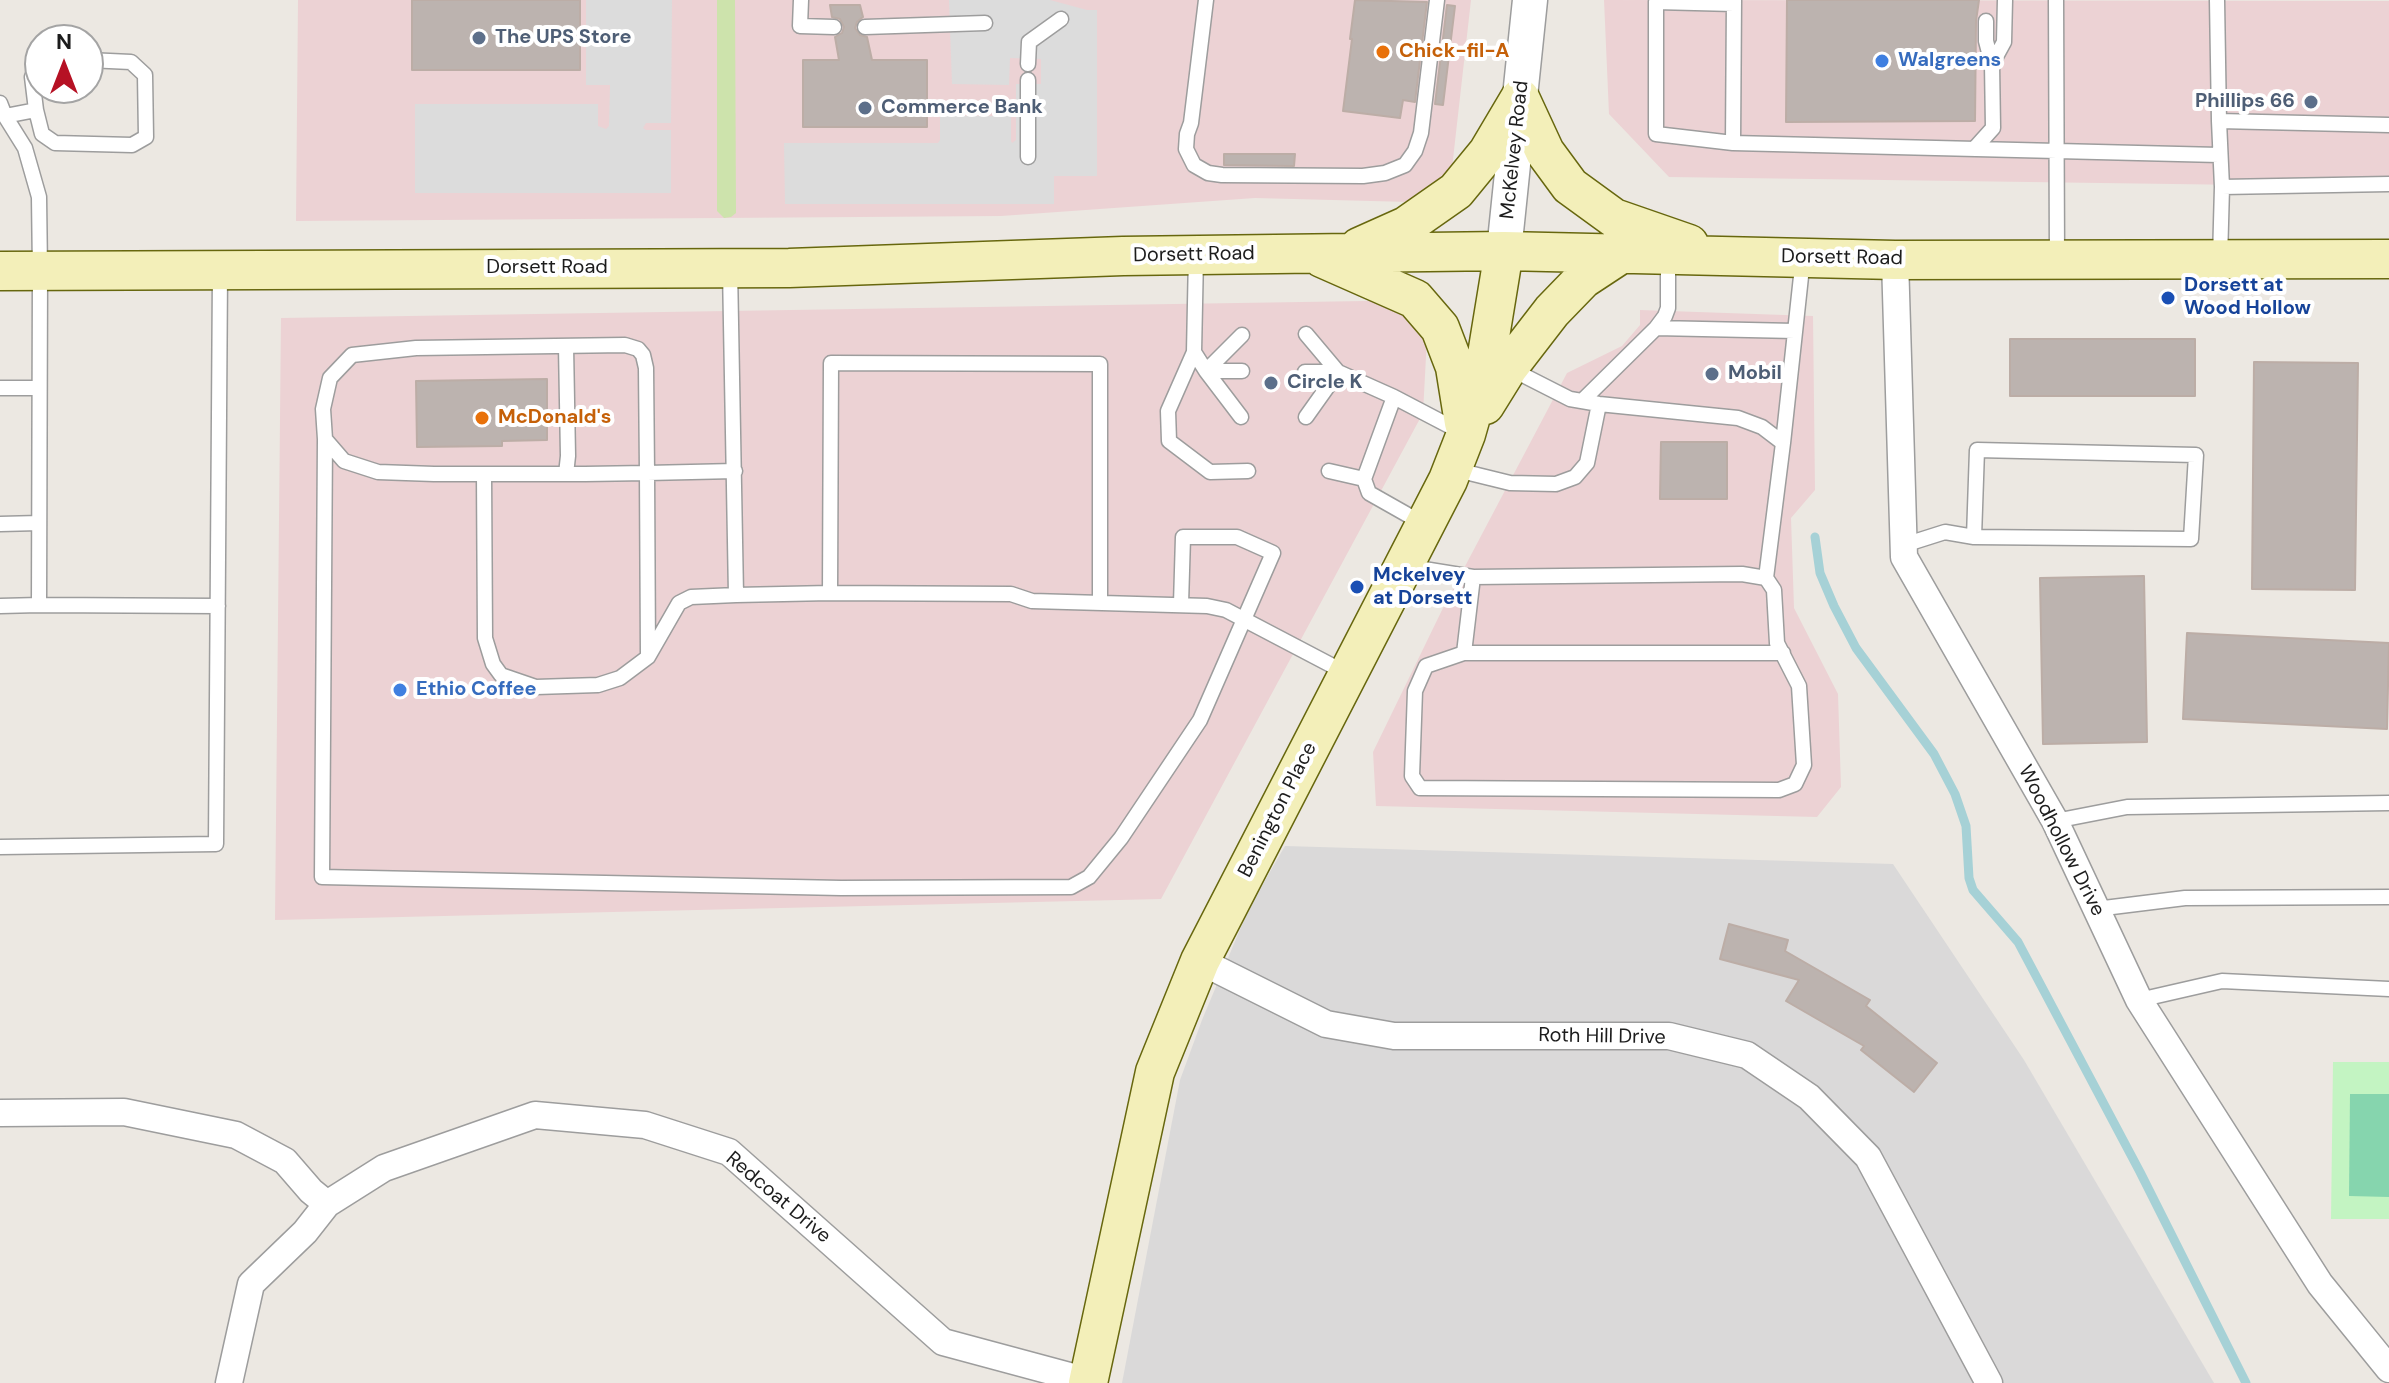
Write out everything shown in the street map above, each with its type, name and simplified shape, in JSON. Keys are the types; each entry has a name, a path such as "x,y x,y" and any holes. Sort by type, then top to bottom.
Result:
{"main road":[{"path":"1328,254 1406,226 1456,191 1488,152 1520,98"},
{"path":"1520,98 1545,152 1570,186 1614,218 1721,256"},
{"name":"Dorsett Road","path":"0,271 789,268 1196,255 1504,251 1895,260 2389,259"},
{"name":"Benington Place","path":"1088,1382 1155,1072 1200,961 1425,525 1459,451 1485,367 1504,251"},
{"path":"1328,254 1415,299 1440,328 1455,367 1459,451"},
{"path":"1459,451 1508,368 1552,311 1583,279 1621,254"}],"street":[{"name":"McKelvey Road","path":"1504,251 1530,0"},
{"name":"Woodhollow Drive","path":"1895,260 1904,557 2055,821 2139,1000 2320,1284 2389,1369"},
{"name":"Roth Hill Drive","path":"1200,961 1326,1024 1394,1036 1669,1036 1747,1055 1809,1097 1868,1157 1989,1383"},
{"path":"0,1113 124,1112 236,1135 285,1161 327,1204"},
{"name":"Redcoat Drive","path":"229,1383 251,1284 305,1232 327,1204 384,1168 535,1115 645,1125 729,1152 943,1342 1088,1382"}],"lane":[{"path":"801,0 800,26 834,27"},
{"path":"1206,0 1191,123 1187,134 1186,149 1194,165 1208,173 1222,175 1347,176 1385,173 1405,165 1415,151 1421,133 1437,0"},
{"path":"1992,64 2004,42 2005,0"},
{"path":"2056,0 2057,259"},
{"path":"2217,0 2222,187 2220,259"},
{"path":"1733,143 1734,2 1656,2 1656,134 1733,143 2219,155"},
{"path":"1028,157 1029,42 1061,19"},
{"path":"1975,148 1993,128 1992,64 1986,41 1986,21"},
{"path":"865,27 985,23"},
{"path":"35,104 42,134 55,143 132,145 146,137 145,75 131,62 104,61"},
{"path":"2,110 36,110"},
{"path":"2,110 25,148 39,197 39,605"},
{"path":"2219,121 2389,125"},
{"path":"2222,187 2389,184"},
{"path":"1196,255 1194,352 1168,411 1169,441 1210,472 1248,471"},
{"path":"1582,401 1656,328 1668,308 1668,255"},
{"path":"1783,653 1464,653 1426,666 1415,691 1412,776 1420,788 1779,790 1795,784 1804,765 1799,686 1783,653 1777,643 1774,590 1766,578 1803,258"},
{"path":"730,268 736,595"},
{"path":"0,847 216,844 220,271"},
{"path":"1656,328 1795,331"},
{"path":"1306,334 1338,372"},
{"path":"1206,371 1242,335"},
{"path":"648,657 646,368 638,349 625,345 416,348 352,355 330,378 323,409 322,877 841,888 1071,887 1089,877 1121,838 1200,720 1273,553 1237,537 1183,537 1181,604"},
{"path":"566,346 566,474"},
{"path":"1194,352 1241,417"},
{"path":"830,593 831,363 1100,364 1100,602"},
{"path":"1508,368 1570,399 1738,418 1762,427 1783,443"},
{"path":"1206,371 1242,371"},
{"path":"1305,372 1338,372 1394,397 1459,451 1510,483 1556,484 1575,477 1587,463 1599,404"},
{"path":"1306,417 1338,372"},
{"path":"0,388 39,388"},
{"path":"1394,397 1364,479 1369,493 1425,525"},
{"path":"325,439 344,461 378,472 566,474 735,471"},
{"path":"1904,545 1945,532 1974,537 2191,539 2196,455 1977,450 1974,537"},
{"path":"1329,471 1364,479"},
{"path":"484,474 485,638 493,664 501,675 536,687 598,685 620,678 648,657 679,603 691,597 830,593 1011,594 1032,601 1181,604 1226,610 1348,675"},
{"path":"0,524 39,523"},
{"path":"1404,566 1473,577 1742,574 1766,578"},
{"path":"1464,653 1473,577"},
{"path":"0,606 218,606"},
{"path":"2055,821 2127,807 2389,803"},
{"path":"2096,909 2185,898 2389,897"},
{"path":"2139,1000 2222,981 2389,989"}],"shaded area":[{"path":"298,0 1471,0 1452,168 1410,202 1255,198 1001,216 296,221"},
{"path":"586,0 672,0 671,123 646,123 643,128 671,130 671,193 415,193 415,104 598,104 598,126 606,129 609,126 610,85 586,85"},
{"path":"949,0 1050,0 1097,10 1097,176 1054,176 1054,204 785,204 784,143 938,143 940,116 1011,116 1011,141 1016,140 1016,84 1041,84 1041,59 1010,58 1009,85 952,84"},
{"path":"1604,0 2389,1 2389,187 1669,177 1609,114"},
{"path":"1429,300 1423,413 1161,899 275,920 281,318"},
{"path":"1640,310 1813,316 1815,490 1791,518 1794,608 1838,694 1841,787 1817,817 1376,806 1373,752 1443,608 1567,373 1622,346 1640,325"},
{"path":"1285,846 1893,864 2024,1060 2214,1383 1122,1383 1180,1080 1249,908"}],"green space":[{"path":"717,0 735,0 736,213 724,218 717,211"},
{"path":"2333,1062 2389,1062 2389,1219 2331,1219"},
{"path":"2350,1094 2389,1094 2389,1197 2349,1196"}],"building":[{"path":"412,0 580,0 580,70 412,70"},
{"name":"Chick-fil-A","path":"1355,0 1427,2 1415,102 1403,100 1400,118 1343,111"},
{"name":"Walgreens","path":"1787,0 1979,0 1975,121 1786,122"},
{"name":"Commerce Bank","path":"830,5 860,5 863,17 855,28 860,35 867,37 872,60 927,60 927,127 803,127 803,60 839,60 835,37 842,33 844,27 840,19 832,17"},
{"path":"1447,5 1455,6 1443,105 1435,104"},
{"path":"1224,154 1295,154 1294,166 1224,165"},
{"path":"2010,339 2195,339 2195,396 2010,396"},
{"path":"2254,362 2358,363 2355,590 2252,589"},
{"name":"McDonald's","path":"547,379 547,440 502,441 502,446 417,447 416,381"},
{"path":"1661,442 1727,442 1727,499 1660,499"},
{"path":"2144,576 2147,742 2043,744 2040,578"},
{"path":"2187,633 2389,643 2387,729 2183,719"},
{"path":"1729,924 1788,940 1785,951 1870,1000 1866,1006 1937,1063 1914,1092 1861,1050 1864,1046 1786,1001 1799,980 1720,959"}],"waterway":[{"path":"1815,537 1820,573 1856,648 1934,754 1955,794 1966,826 1969,878 1973,890 2018,942 2140,1172 2246,1383"}],"place":[{"name":"The UPS Store","path":"479,38"},
{"name":"Chick-fil-A","path":"1383,52"},
{"name":"Walgreens","path":"1882,61"},
{"name":"Phillips 66","path":"2311,102"},
{"name":"Commerce Bank","path":"865,108"},
{"name":"Dorsett at Wood Hollow","path":"2168,298"},
{"name":"Mobil","path":"1712,374"},
{"name":"Circle K","path":"1271,383"},
{"name":"McDonald's","path":"482,418"},
{"name":"Mckelvey at Dorsett","path":"1357,587"},
{"name":"Ethio Coffee","path":"400,690"}]}
